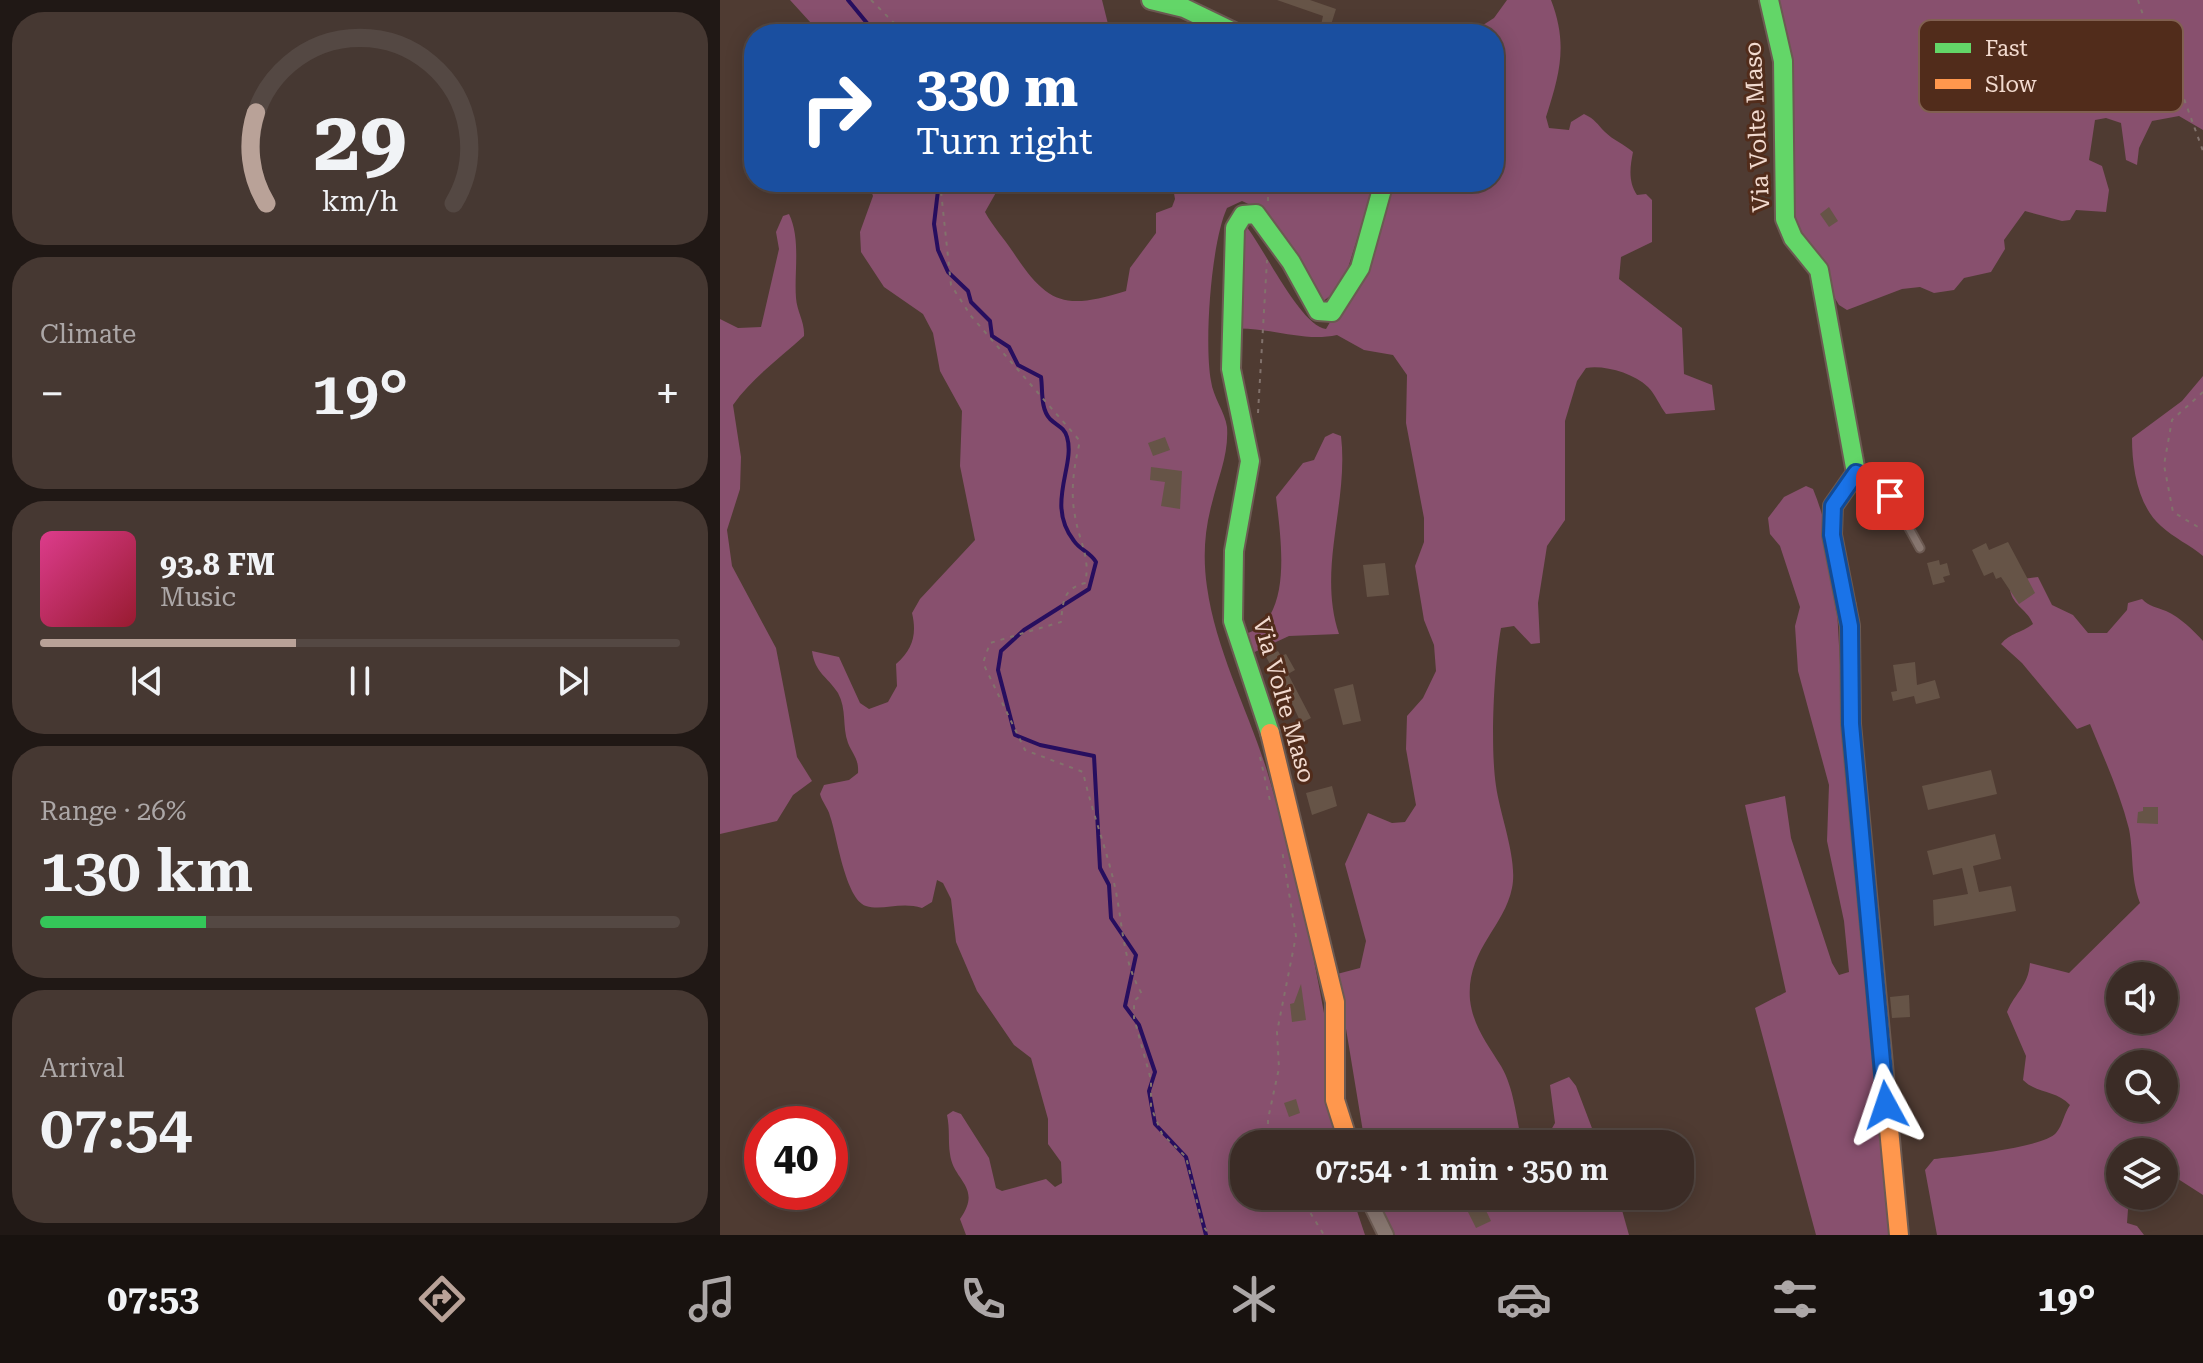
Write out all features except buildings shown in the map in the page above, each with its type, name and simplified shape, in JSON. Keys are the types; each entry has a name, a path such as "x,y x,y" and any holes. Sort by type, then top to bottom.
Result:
{"street":[{"path":"1151,0 1184,8 1217,24"},
{"name":"Via Volte Maso","path":"1769,0 1783,61 1785,219 1793,238 1819,270 1856,473"},
{"path":"1268,227 1318,311 1332,312 1347,295 1372,235 1382,192"},
{"name":"Via Volte Maso","path":"1268,227 1256,214 1243,215 1235,228 1230,307 1231,369 1250,461 1234,551 1233,621 1278,756 1335,1002 1335,1100 1345,1130"},
{"path":"1856,473 1833,506 1832,535 1850,626 1851,724 1899,1235"},
{"path":"1374,1210 1386,1235"}],"lane":[{"path":"1856,473 1874,481 1890,496 1920,548"}],"path":[{"path":"871,0 895,24"},
{"path":"2138,0 2145,20"},
{"path":"2183,96 2203,151"},
{"path":"943,192 943,238 951,285 971,316 1080,441 1073,490 1075,519 1089,566 1085,583 1072,587 1063,598 1061,622 990,643 983,663 1025,750 1083,772 1116,890 1122,942 1133,978 1142,994 1134,1001 1134,1018 1151,1080 1151,1107 1162,1134 1186,1157 1203,1226 1210,1235"},
{"path":"1257,419 1258,375 1267,303 1268,192"},
{"path":"2203,392 2172,420 2164,465 2173,512 2203,530"},
{"path":"1260,753 1273,812"},
{"path":"1268,1130 1279,1068 1277,1032 1296,936 1281,846"},
{"path":"1309,1210 1324,1235"}],"shaded area":[{"path":"790,0 1102,0 1108,24 812,24"},
{"path":"1507,0 1551,0 1561,45 1555,86 1546,117 1549,128 1569,130 1571,122 1584,114 1633,152 1632,185 1637,195 1646,194 1652,200 1652,242 1621,257 1619,279 1682,328 1684,374 1712,385 1715,410 1666,414 1642,382 1610,369 1586,368 1577,381 1565,421 1565,520 1547,546 1538,603 1540,643 1531,644 1514,626 1501,628 1496,664 1493,750 1498,798 1511,851 1513,877 1508,902 1474,967 1470,1000 1478,1027 1512,1093 1520,1130 1363,1130 1337,974 1360,968 1366,941 1345,864 1368,813 1392,823 1405,822 1416,805 1406,749 1407,716 1423,698 1436,671 1434,645 1424,620 1415,566 1424,542 1424,518 1406,423 1407,375 1393,355 1364,350 1337,335 1310,337 1256,329 1228,329 1242,221 1304,314 1326,329 1364,264 1392,192 1504,192 1504,24 1485,24 1494,18"},
{"path":"1765,0 2203,0 2203,130 2179,116 2152,121 2139,148 2137,165 2126,160 2121,123 2106,118 2095,120 2089,160 2102,166 2109,190 2106,212 2076,210 2070,220 2062,221 2025,211 2004,240 2005,249 1991,272 1964,278 1954,290 1934,293 1920,287 1902,289 1847,310 1839,305 1795,232"},
{"path":"872,192 996,192 985,212 1025,270 1048,293 1073,301 1088,300 1126,291 1130,268 1156,233 1156,213 1172,207 1174,192 1372,192 1342,287 1322,302 1257,208 1242,201 1227,208 1213,268 1208,343 1212,387 1226,421 1227,437 1207,524 1205,556 1211,611 1267,771 1292,863 1322,1003 1343,1130 1230,1130 1230,1210 1357,1210 1365,1235 966,1235 960,1219 969,1199 968,1191 952,1163 947,1115 953,1111 961,1114 989,1158 996,1188 1002,1191 1046,1179 1055,1187 1062,1183 1061,1162 1048,1144 1048,1119 1031,1058 1014,1045 977,991 956,942 951,899 943,883 937,880 932,902 922,908 907,905 872,907 859,901 847,879 829,813 820,794 824,785 849,780 858,773 858,768 846,737 841,699 819,669 812,651 839,657 860,703 869,709 888,702 897,686 896,664 912,641 912,613 920,599 975,540 960,466 962,411 940,371 933,333 923,314 884,287 861,252 860,232 873,196"},
{"path":"789,214 795,234 796,298 804,336 757,377 733,405 741,457 740,489 727,530 732,566 776,648 797,757 812,781 793,795 777,821 720,834 720,319 738,328 761,327 779,249 776,232 783,216"},
{"path":"2203,376 2203,556 2153,518 2135,474 2132,438 2182,401"},
{"path":"1333,433 1341,436 1342,461 1331,585 1339,634 1289,636 1246,656 1238,637 1259,628 1277,600 1281,546 1276,497 1303,463 1314,460 1325,437"},
{"path":"1806,486 1813,489 1822,515 1829,541 1836,595 1843,704 1874,1017 1889,1235 1816,1235 1755,1008 1786,992 1745,805 1785,796 1791,838 1832,963 1839,975 1849,972 1844,921 1827,841 1829,785 1798,671 1795,626 1800,607 1780,546 1770,534 1768,518 1784,497"},
{"path":"2038,577 2052,605 2073,615 2088,633 2107,633 2127,610 2128,603 2142,599 2177,617 2203,641 2203,1195 2178,1179 2178,1138 2106,1138 2106,1210 2128,1210 2127,1223 2137,1226 2144,1235 1937,1235 1925,1170 1934,1159 2018,1147 2048,1138 2056,1133 2070,1105 2023,1080 2026,1056 2007,1012 2024,984 2030,963 2069,973 2140,903 2129,829 2090,724 2077,729 2022,663 2001,644 2033,624 2010,590 2023,579"},
{"path":"1569,1077 1576,1086 1593,1130 1551,1130 1555,1123 1550,1085"},
{"path":"1378,1210 1622,1210 1629,1235 1386,1235"}],"waterway":[{"path":"848,0 868,24"},
{"path":"938,192 934,224 938,250 948,272 968,291 971,302 990,321 992,336 1009,347 1018,365 1041,377 1045,410 1067,437 1069,448 1061,499 1062,513 1076,544 1096,562 1089,589 1024,630 1001,651 998,670 1015,735 1040,745 1094,756 1100,868 1109,885 1111,918 1136,955 1125,1006 1139,1025 1155,1072 1149,1091 1155,1124 1186,1157 1206,1235"}],"traffic: fast":[{"path":"1151,0 1184,8 1217,24"},
{"path":"1769,0 1783,61 1785,219 1793,238 1819,270 1856,473 1833,506 1832,535 1846,606"},
{"path":"1270,733 1233,621 1234,551 1250,461 1231,369 1235,228 1243,215 1256,214 1291,262 1318,311 1332,312 1360,268 1381,192"}],"traffic: slow":[{"path":"1846,606 1850,626 1851,724 1899,1235"},
{"path":"1270,733 1335,1002 1335,1100 1345,1130"}],"route":[{"path":"1886,1105 1851,724 1850,626 1832,535 1833,506 1856,473 1874,481 1890,496"}]}
